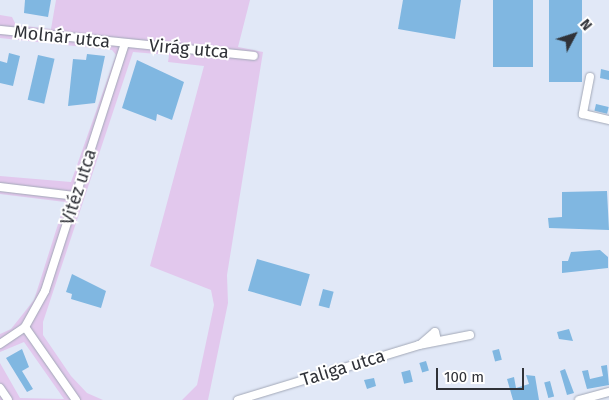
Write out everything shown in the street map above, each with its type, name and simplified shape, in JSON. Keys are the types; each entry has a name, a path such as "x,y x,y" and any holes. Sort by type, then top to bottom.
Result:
{"street":[{"name":"Molnár utca","path":"0,30 125,44"},
{"name":"Virág utca","path":"125,44 254,56"},
{"name":"Vitéz utca","path":"25,327 43,296 125,44"},
{"path":"590,77 583,114 609,120"},
{"path":"0,187 76,196"},
{"path":"0,344 25,327 76,400"},
{"name":"Taliga utca","path":"238,400 420,345 470,335"},
{"path":"0,388 8,400"},
{"path":"578,400 609,392"}],"shaded area":[{"path":"56,0 250,0 238,47 263,52 227,275 228,303 208,400 182,400 197,385 214,305 211,290 150,266 204,66 168,62 169,55 133,52 43,322 43,335 71,376 87,393 103,400 0,400 0,363 20,398 64,399 24,342 0,352 0,334 11,329 34,300 65,202 0,194 0,176 71,182 116,55 112,50 0,38 0,15 12,17 16,25 51,29"}],"building":[{"path":"25,0 51,0 48,17 24,13"},
{"path":"403,0 461,0 455,39 398,29"},
{"path":"493,0 533,0 533,67 493,67"},
{"path":"549,0 582,0 582,82 549,82"},
{"path":"9,53 20,56 13,86 0,83 0,61 7,63"},
{"path":"87,54 105,56 95,103 68,106 73,59 86,60"},
{"path":"38,55 55,59 44,104 28,100"},
{"path":"137,60 184,82 172,120 157,114 156,121 122,108"},
{"path":"601,69 609,71 609,80 600,78"},
{"path":"596,104 609,107 607,114 594,111"},
{"path":"607,191 609,230 549,228 548,218 562,217 562,192"},
{"path":"600,250 608,257 608,268 562,273 562,261 568,261 571,252"},
{"path":"257,259 310,274 301,306 248,291"},
{"path":"72,274 106,291 101,308 71,299 72,294 66,292"},
{"path":"323,289 334,292 329,308 319,305"},
{"path":"569,329 573,341 559,339 557,332"},
{"path":"22,349 29,367 22,371 33,389 27,392 6,358"},
{"path":"499,349 502,360 495,361 492,351"},
{"path":"426,361 429,371 422,373 419,363"},
{"path":"607,365 609,385 587,389 582,371 588,370 590,379 603,376 601,366"},
{"path":"565,369 574,393 567,395 560,371"},
{"path":"410,370 413,382 404,384 401,372"},
{"path":"526,375 535,376 539,400 513,400 507,379 514,377 516,388 529,384"},
{"path":"374,378 376,386 367,389 364,380"},
{"path":"550,381 554,396 548,398 544,383"}]}
